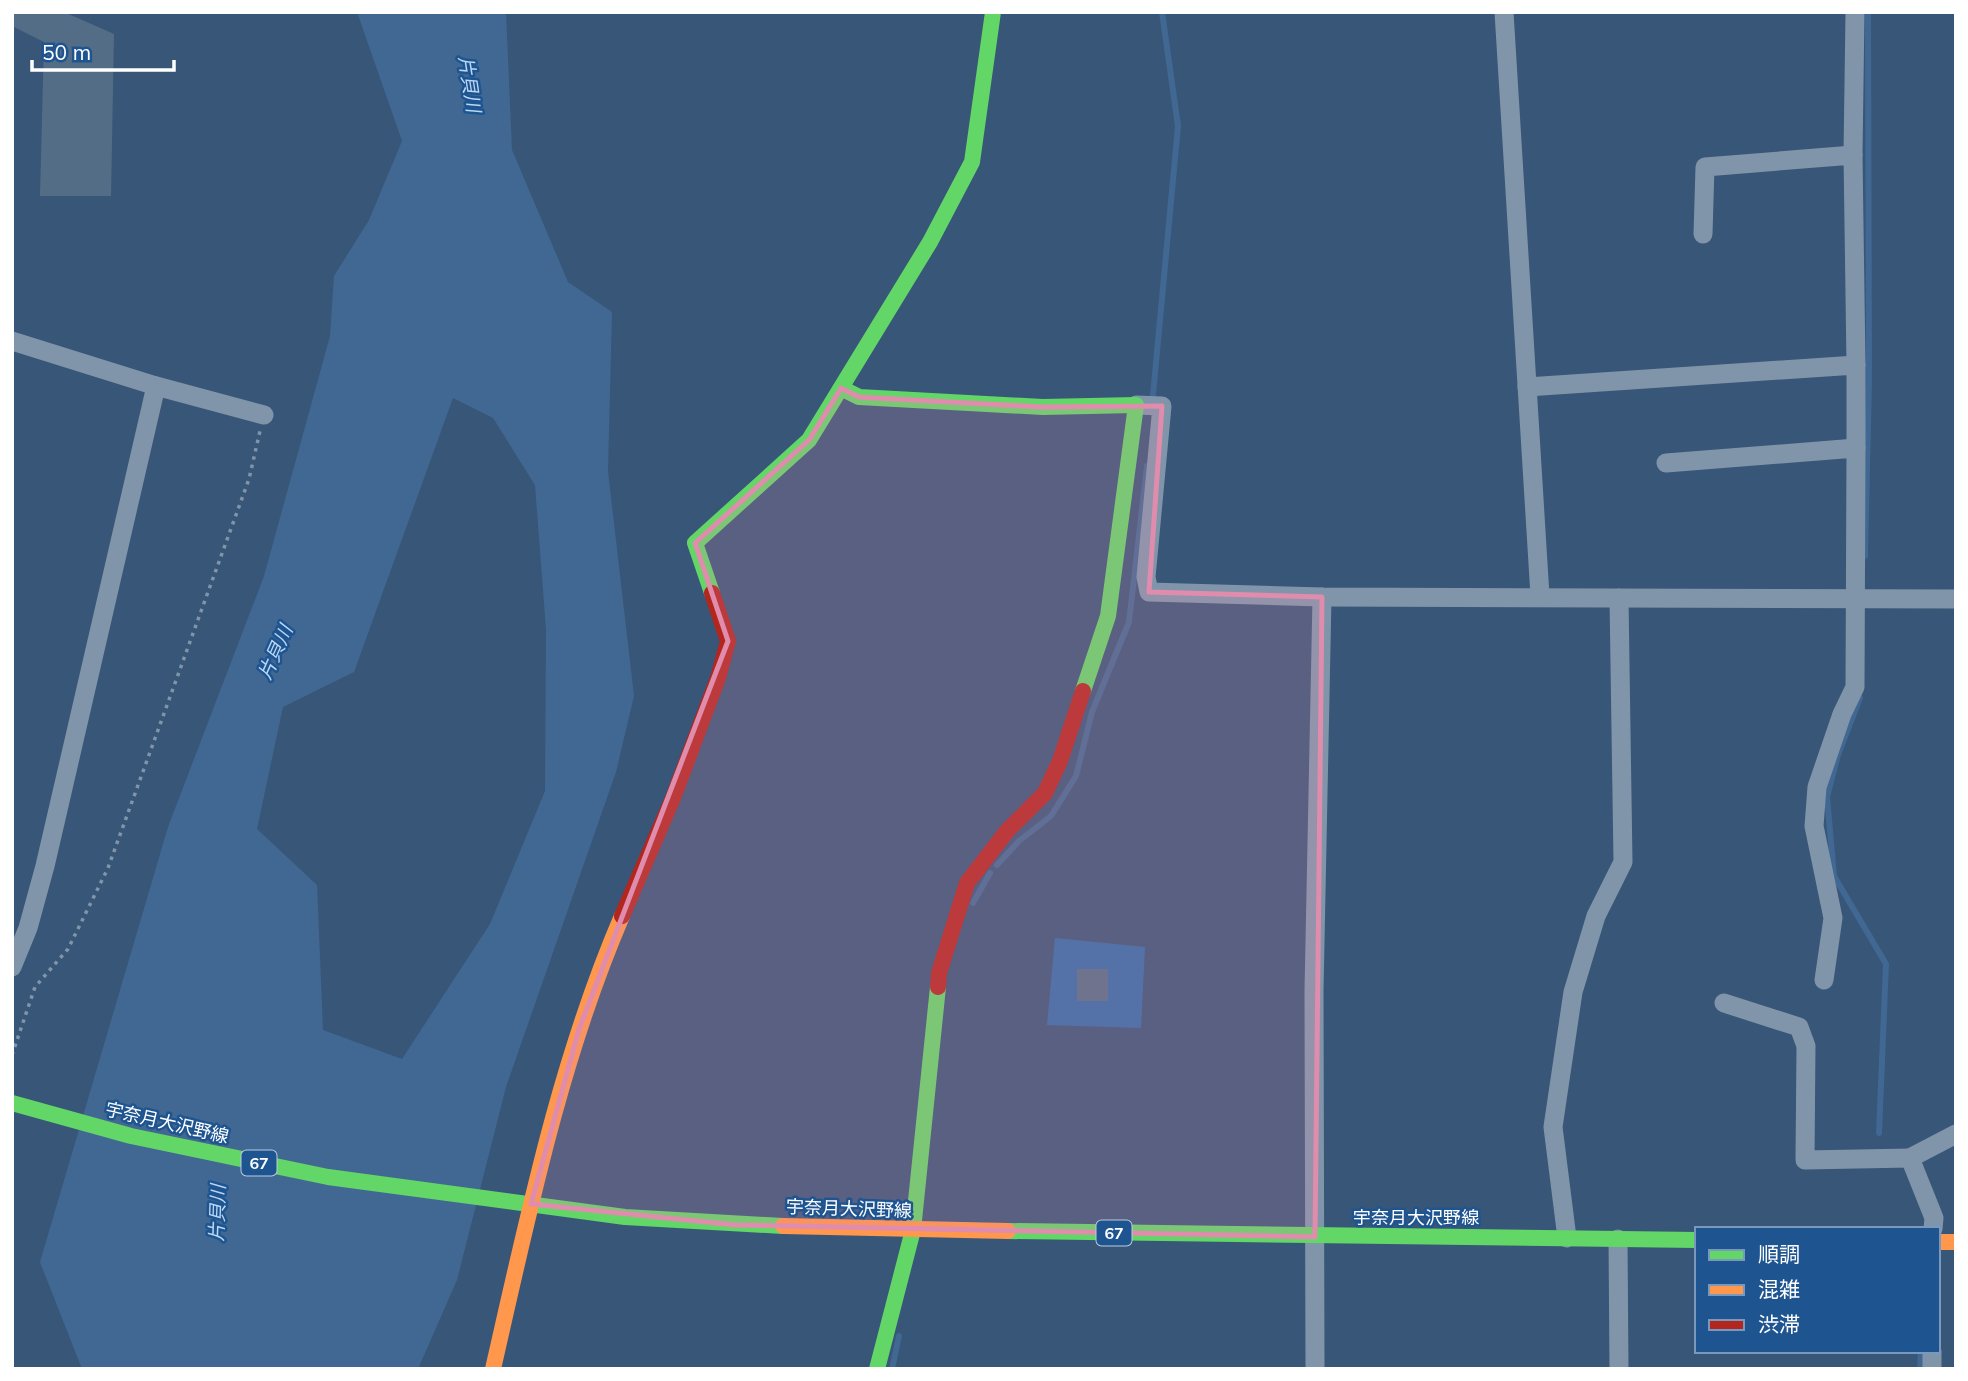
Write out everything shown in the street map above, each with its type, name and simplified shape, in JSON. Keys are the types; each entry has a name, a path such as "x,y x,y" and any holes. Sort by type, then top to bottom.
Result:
{"street":[{"path":"493,1369 531,1205 579,1029 618,926 673,797 718,678 728,641 695,543 809,440 930,242 972,162 993,12"},
{"path":"1504,12 1540,596"},
{"path":"1824,980 1833,918 1814,826 1817,787 1842,714 1855,687 1858,598 1853,155 1855,12"},
{"path":"1703,233 1705,167 1853,155"},
{"path":"12,341 156,386 264,415"},
{"path":"1527,387 1856,365"},
{"path":"12,967 28,928 45,866 156,386"},
{"path":"841,387 859,397 1043,407 1163,406 1146,577 1149,592 1322,597 1956,599"},
{"path":"877,1369 913,1230 939,973 967,883 1007,831 1045,793 1065,748 1108,616 1136,405"},
{"path":"1666,463 1856,448"},
{"path":"1315,1369 1314,991 1322,597"},
{"path":"1567,1238 1553,1127 1573,992 1596,916 1623,862 1619,598"},
{"path":"1724,1003 1799,1027 1806,1046 1805,1160 1907,1158 1956,1134"},
{"name":"宇奈月大沢野線","path":"12,1103 131,1136 328,1177 625,1217 735,1225 913,1230 1695,1240"},
{"path":"1907,1158 1934,1218 1933,1227"},
{"path":"1618,1239 1619,1369"}],"path":[{"path":"12,1055 35,987 68,949 108,868 249,479 264,415"}],"highlighted area":[{"path":"841,388 859,397 1043,407 1162,406 1149,592 1322,597 1315,1237 735,1225 531,1204 579,1029 728,641 695,543 809,440"}],"shaded area":[{"path":"1055,938 1145,947 1141,1028 1047,1025"}],"water":[{"name":"片貝川","path":"357,12 506,12 512,150 568,282 612,312 608,471 634,696 616,772 506,1087 457,1280 418,1369 82,1369 40,1262 168,827 264,576 330,336 334,276 369,220 402,141","holes":["453,398 493,418 535,485 546,630 545,791 490,924 402,1059 323,1030 317,885 257,829 283,707 354,672"]}],"building":[{"path":"12,12 64,12 114,34 111,196 40,196 44,42 12,26"},
{"path":"1077,969 1108,969 1108,1001 1077,1001"}],"waterway":[{"path":"1153,395 1178,126 1162,12"},
{"path":"1865,556 1869,380 1868,12"},
{"path":"997,865 1019,841 1051,816 1076,776 1092,712 1129,622 1147,466"},
{"path":"1860,698 1838,755 1827,797 1834,876 1886,964 1879,1133"},
{"path":"973,903 990,873"},
{"path":"892,1369 899,1336"},
{"path":"1920,1369 1921,1353"}],"traffic: fast":[{"path":"712,593 695,543 809,440 930,242 972,162 993,12"},
{"path":"841,388 859,397 1043,407 1136,405 1108,616 1083,691"},
{"path":"877,1369 913,1230 938,987"},
{"path":"12,1103 131,1136 328,1177 625,1217 783,1226"},
{"path":"1008,1231 1695,1240"}],"traffic: slow":[{"path":"493,1369 533,1196 563,1082 600,971 622,916"},
{"path":"783,1226 1008,1231"},
{"path":"1940,1242 1956,1242"}],"traffic: jam":[{"path":"622,916 673,798 718,678 728,641 712,593"},
{"path":"938,987 939,973 967,883 1007,831 1045,793 1060,761 1083,691"}]}
